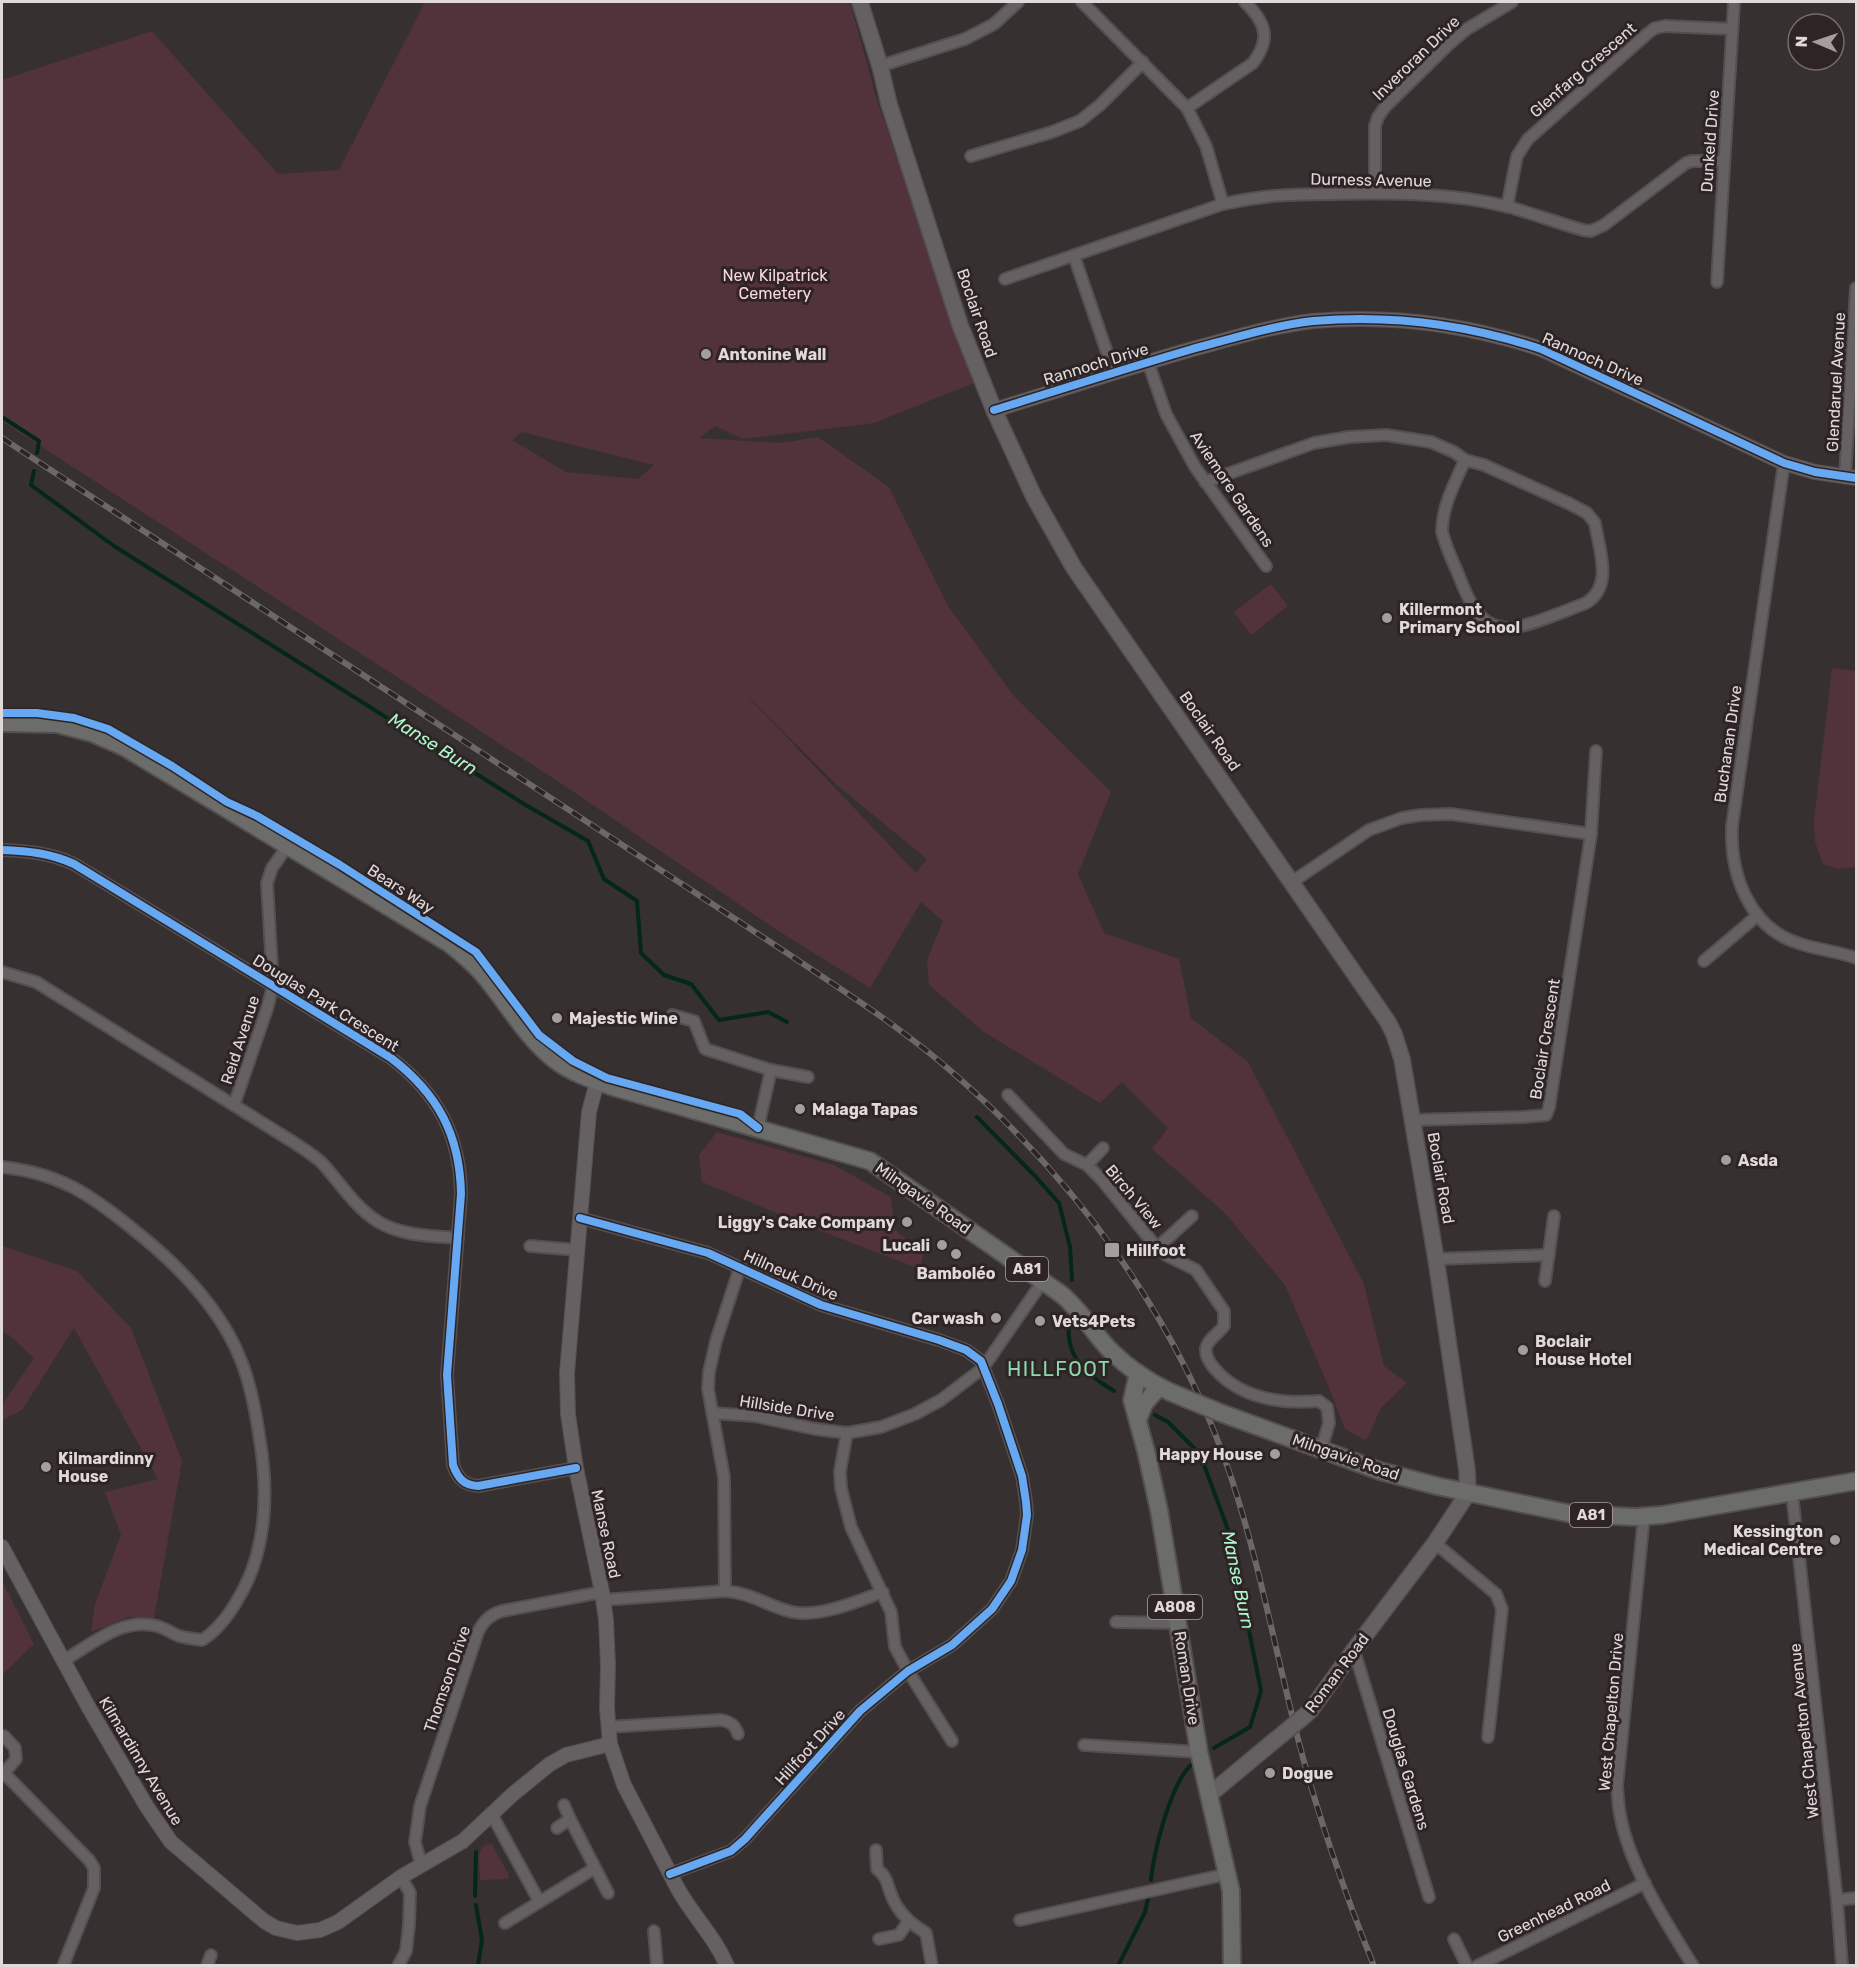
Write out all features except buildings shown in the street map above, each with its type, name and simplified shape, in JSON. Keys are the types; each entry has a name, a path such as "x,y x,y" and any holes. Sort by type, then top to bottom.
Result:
{"main road":[{"name":"Boclair Road","path":"860,2 889,104 960,326 994,410 1034,497 1074,568 1354,970 1394,1034 1402,1059 1436,1259 1467,1470 1468,1493"},
{"name":"Milngavie Road","path":"2,723 57,724 92,733 124,747 450,944 482,973 536,1043 555,1060 575,1072 597,1082 870,1161 1072,1303 1112,1352 1164,1390 1380,1471 1468,1493 1572,1514 1662,1515 1857,1481"},
{"name":"Roman Drive","path":"1138,1373 1132,1400 1159,1510 1199,1752 1209,1795"},
{"path":"1138,1420 1144,1404 1164,1390"},
{"name":"Roman Road","path":"1209,1795 1310,1711 1435,1543 1468,1493"},
{"name":"A808","path":"1209,1795 1231,1891 1232,1965"}],"street":[{"path":"880,66 965,39 994,24 1018,2"},
{"path":"1082,2 1187,108 1206,146 1223,204"},
{"path":"1187,108 1253,63 1260,54 1264,41 1262,21 1245,2"},
{"name":"Inveroran Drive","path":"1375,193 1375,126 1384,107 1454,40 1486,16 1512,2"},
{"name":"Dunkeld Drive","path":"1717,282 1734,2"},
{"name":"Glenfarg Crescent","path":"1508,207 1517,156 1528,139 1647,34 1655,28 1665,26 1732,29"},
{"path":"971,156 1052,132 1080,121 1100,105 1143,62"},
{"name":"Durness Avenue","path":"1005,279 1223,204 1274,195 1375,193 1432,195 1508,207 1591,231 1604,225 1686,163 1723,161"},
{"path":"1074,256 1114,373"},
{"name":"Glendaruel Avenue","path":"1851,478 1857,288"},
{"name":"Rannoch Drive","path":"994,410 1249,333 1311,321 1368,318 1440,323 1503,336 1541,349 1785,463 1815,472 1851,478"},
{"name":"Aviemore Gardens","path":"1148,362 1166,414 1205,482 1266,566"},
{"path":"1205,482 1314,443 1349,437 1386,435 1438,445 1465,460 1484,465 1568,503 1592,517 1604,578 1593,599 1533,622 1510,628 1497,626 1475,612 1468,600 1442,532 1446,504 1465,460"},
{"name":"Buchanan Drive","path":"1785,463 1732,826 1731,847 1742,889 1758,915 1771,928 1797,943 1857,958"},
{"name":"Boclair Crescent","path":"1413,1120 1542,1116 1549,1108 1591,834 1596,751"},
{"path":"1292,882 1369,831 1402,818 1420,815 1451,814 1591,834"},
{"name":"Reid Avenue","path":"234,1105 273,986 267,883 273,868 287,847"},
{"name":"Douglas Park Crescent","path":"2,850 49,854 74,864 391,1058 410,1072 434,1100 450,1131 459,1169 461,1194 447,1375 453,1465 456,1474 462,1482 478,1486 576,1468"},
{"path":"1704,961 1758,915"},
{"path":"2,972 36,982 293,1142 321,1162 362,1209 377,1221 413,1234 458,1238"},
{"path":"672,1015 694,1021 705,1049 771,1070 808,1077"},
{"path":"758,1128 771,1070"},
{"name":"Manse Road","path":"597,1082 589,1112 577,1250 567,1414 602,1596 607,1640 610,1744 624,1785 670,1874 686,1903 716,1943 727,1965"},
{"name":"Birch View","path":"1008,1095 1064,1154 1087,1165 1102,1180 1157,1248 1196,1270 1224,1311 1224,1326 1206,1345 1206,1352 1212,1366 1227,1382 1244,1391 1276,1401 1298,1403 1319,1401 1327,1407 1329,1423 1321,1450"},
{"name":"Birch View","path":"1087,1165 1103,1148"},
{"path":"2,1167 43,1175 79,1189 97,1200 155,1246 182,1272 219,1318 237,1349 248,1378 262,1452 264,1510 262,1536 255,1564 242,1592 221,1623 202,1640 179,1636 147,1623 131,1624 63,1660"},
{"name":"Birch View","path":"1157,1248 1192,1216"},
{"path":"1545,1281 1554,1216"},
{"name":"Hillneuk Drive","path":"580,1218 708,1253 822,1305 966,1350 981,1361 983,1368"},
{"path":"530,1246 577,1250"},
{"path":"1436,1259 1549,1255"},
{"path":"724,1591 724,1477 708,1389 711,1359 740,1267"},
{"path":"983,1368 1043,1281"},
{"name":"Hillside Drive","path":"712,1413 755,1416 815,1429 847,1433 881,1427 915,1414 941,1400 983,1368"},
{"name":"Hillfoot Drive","path":"670,1874 731,1851 745,1839 860,1711 908,1671 952,1645 992,1609 1011,1581 1022,1550 1027,1515 1026,1502 1022,1476 998,1404 983,1368"},
{"path":"847,1433 840,1471 841,1488 851,1527 891,1612 895,1647 952,1741"},
{"name":"West Chapelton Avenue","path":"1792,1493 1837,1900 1842,1965"},
{"name":"West Chapelton Drive","path":"1644,1516 1617,1786 1620,1814 1631,1851 1645,1883 1693,1965"},
{"path":"1435,1543 1496,1594 1502,1609 1488,1737"},
{"name":"Kilmardinny Avenue","path":"2,1547 147,1807 171,1842 226,1890 276,1928 297,1934 320,1930 338,1922 401,1877 462,1841 550,1764 566,1755 610,1744"},
{"name":"Thomson Drive","path":"421,1864 415,1842 420,1806 483,1622 492,1615 502,1611 602,1596 724,1591 740,1592 791,1612 803,1613 828,1609 883,1592"},
{"path":"1116,1622 1178,1623"},
{"name":"Douglas Gardens","path":"1354,1650 1429,1897"},
{"path":"608,1727 721,1720 735,1726 738,1734"},
{"path":"4,1736 15,1748 16,1759 3,1774 89,1860 94,1868 94,1888 63,1965"},
{"path":"1084,1745 1199,1752"},
{"path":"564,1805 608,1893"},
{"path":"491,1814 539,1901"},
{"path":"556,1828 570,1819"},
{"path":"876,1850 877,1869 885,1876 891,1897 908,1922 926,1933 932,1965"},
{"path":"505,1923 595,1868"},
{"path":"1020,1920 1227,1874"},
{"path":"398,1965 406,1951 409,1925 410,1893 401,1877"},
{"name":"Greenhead Road","path":"1477,1965 1645,1883"},
{"path":"1837,1900 1857,1898"},
{"path":"879,1939 898,1935 908,1922"},
{"path":"654,1931 657,1965"},
{"path":"1454,1939 1467,1965"}],"green space":[{"name":"New Kilpatrick Cemetery","path":"425,2 850,2 877,100 974,383 874,423 743,439 715,426 699,438 781,443 818,437 889,487 948,606 1013,695 1111,792 1078,874 1104,933 1179,959 1191,1018 1248,1062 1364,1284 1384,1366 1407,1383 1381,1408 1366,1441 1345,1429 1285,1285 1224,1212 1152,1149 1168,1128 1122,1082 1100,1103 984,1032 929,985 927,960 943,921 921,902 870,988 777,930 556,780 2,421 2,80 152,31 278,174 339,170","holes":["522,432 654,465 638,479 566,472 512,440","735,683 838,786 927,859 916,873"]},
{"path":"1271,584 1288,606 1251,635 1234,612"},
{"path":"1832,668 1856,671 1856,867 1838,869 1823,864 1815,842 1814,821"},
{"path":"717,1132 834,1165 891,1197 895,1230 923,1254 920,1269 702,1182 699,1155"},
{"path":"2,1246 77,1271 131,1328 182,1461 154,1618 129,1617 91,1632 95,1604 121,1535 105,1492 158,1479 74,1328 22,1410 2,1420 2,1405 34,1358 9,1335 2,1332"},
{"path":"2,1581 34,1644 2,1675"},
{"path":"491,1843 509,1875 508,1879 480,1880 479,1856 482,1847"}],"waterway":[{"name":"Manse Burn","path":"2,417 39,441 37,453"},
{"name":"Manse Burn","path":"34,471 31,485 114,546 524,804 588,841 604,879 637,901 641,953 664,975 691,984 719,1020 768,1012 787,1022"},
{"name":"Manse Burn","path":"977,1117 1059,1203 1070,1247 1072,1280"},
{"name":"Manse Burn","path":"1069,1326 1069,1338 1075,1357 1096,1379 1114,1391"},
{"name":"Manse Burn","path":"1155,1415 1168,1422 1200,1454 1230,1535 1261,1691 1250,1727 1214,1748"},
{"name":"Manse Burn","path":"1151,1880 1164,1819 1176,1787 1191,1765"},
{"path":"475,1896 476,1852"},
{"name":"Manse Burn","path":"1118,1966 1145,1912 1149,1894"},
{"path":"476,1905 482,1940 478,1966"}],"railway":[{"path":"2,438 873,1011 952,1072 998,1114 1041,1159 1081,1206 1118,1256 1152,1308 1183,1362 1209,1419 1231,1477 1250,1541 1313,1794 1374,1966"}],"cycle path":[{"path":"994,410 1165,357 1266,329 1297,323 1342,319 1400,320 1457,327 1541,349 1784,463 1815,472 1856,478"},
{"name":"Bears Way","path":"2,713 37,713 74,718 108,729 172,766 227,802 257,816 340,865 476,952 539,1035 573,1061 607,1078 740,1114 758,1128"},
{"path":"2,850 39,853 74,864 391,1058 422,1086 434,1101 451,1135 460,1173 461,1194 447,1375 453,1465 462,1480 478,1486 576,1468"},
{"path":"580,1218 708,1253 821,1305 966,1350 981,1361 998,1404 1022,1476 1026,1502 1027,1515 1022,1550 1011,1581 992,1609 952,1645 908,1671 860,1711 745,1839 731,1851 670,1874"}],"place":[{"name":"Antonine Wall","path":"706,354"},
{"name":"Killermont Primary School","path":"1387,618"},
{"name":"Majestic Wine","path":"557,1018"},
{"name":"Malaga Tapas","path":"800,1109"},
{"name":"Asda","path":"1726,1160"},
{"name":"Liggy's Cake Company","path":"907,1222"},
{"name":"Lucali","path":"942,1245"},
{"name":"Hillfoot","path":"1112,1250"},
{"name":"Bamboléo","path":"956,1254"},
{"name":"Car wash","path":"996,1318"},
{"name":"Vets4Pets","path":"1040,1321"},
{"name":"Boclair House Hotel","path":"1523,1350"},
{"name":"Happy House","path":"1275,1454"},
{"name":"Kilmardinny House","path":"46,1467"},
{"name":"Kessington Medical Centre","path":"1835,1540"},
{"name":"Dogue","path":"1270,1773"}],"district":[{"name":"HILLFOOT","path":"1059,1369"}]}
